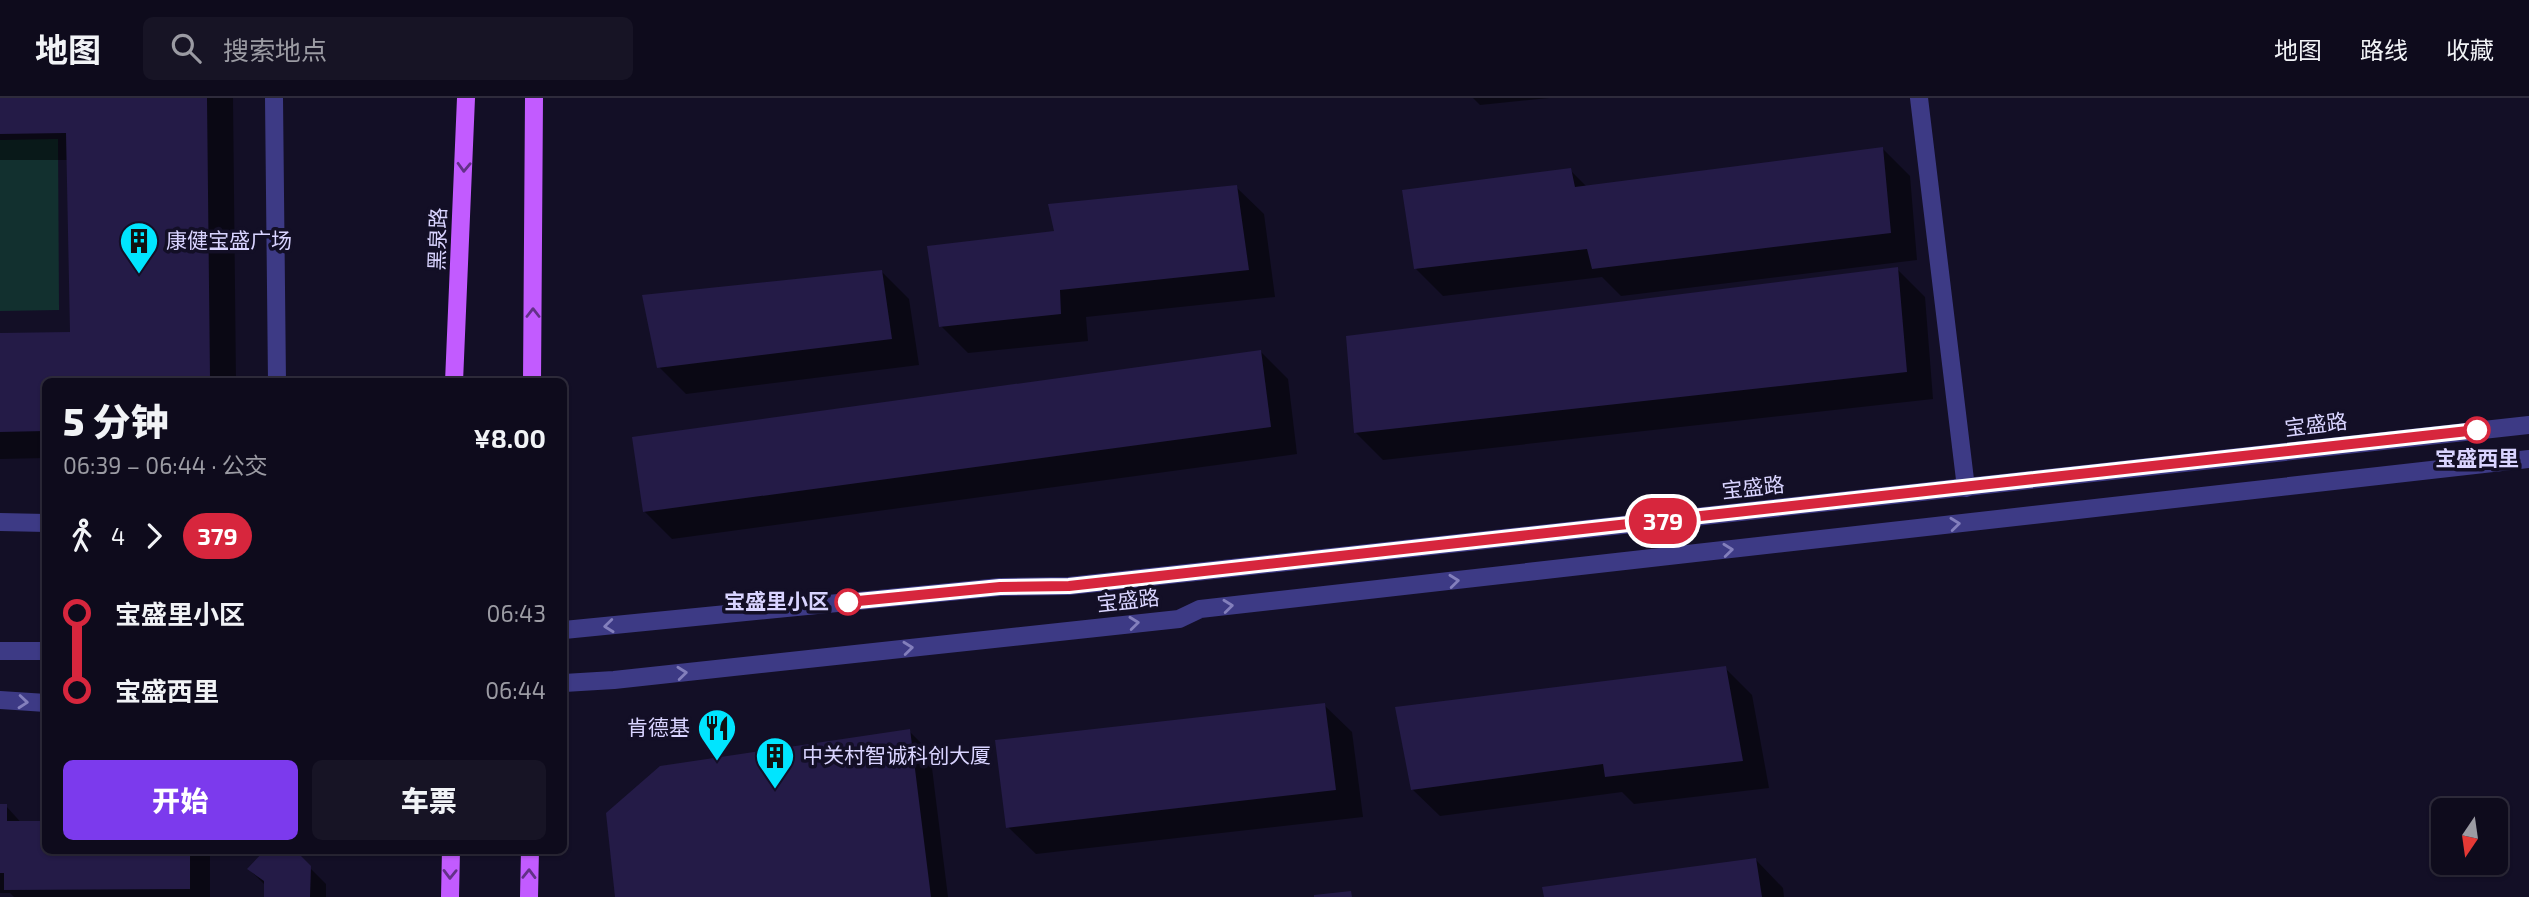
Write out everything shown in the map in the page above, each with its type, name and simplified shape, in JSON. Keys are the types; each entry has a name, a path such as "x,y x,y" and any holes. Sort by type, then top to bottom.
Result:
{"main road":[{"name":"黑泉路","path":"454,378 466,98"},
{"path":"532,378 534,98"},
{"path":"450,897 451,854"},
{"path":"529,897 530,854"}],"street":[{"path":"274,98 276,378"},
{"path":"1919,98 1966,488"},
{"name":"宝盛路","path":"567,630 1000,587 1069,586 2529,425"},
{"name":"宝盛路","path":"567,683 1179,619 1200,608 2529,459"},
{"path":"0,522 42,523"},
{"path":"0,651 42,651"},
{"path":"0,700 42,703"}],"green space":[{"path":"58,139 59,310 0,311 0,140"}],"building":[{"name":"康健宝盛广场","path":"0,98 207,98 210,378 42,378 42,431 0,432 0,333 70,332 66,133 0,134"},
{"path":"1883,147 1891,233 1592,269 1587,249 1414,269 1402,190 1571,168 1575,187"},
{"path":"1237,185 1249,270 1060,290 1061,314 939,327 927,246 1054,231 1048,204"},
{"path":"1898,267 1907,372 1354,433 1346,336"},
{"path":"882,270 892,339 657,368 642,295"},
{"path":"1261,350 1271,427 643,512 632,437"},
{"path":"1726,666 1743,761 1605,777 1603,764 1411,790 1395,707"},
{"path":"1325,703 1336,790 1006,828 995,740"},
{"name":"中关村智诚科创大厦","path":"910,729 931,897 615,897 606,813 660,766"},
{"path":"0,804 7,804 7,821 42,821 42,854 190,854 190,889 4,890 4,873 0,873"},
{"path":"261,854 299,854 311,866 310,897 264,897 264,881 247,869"},
{"path":"1756,858 1762,897 1544,897 1542,887"},
{"path":"1351,891 1352,897 1314,897 1314,895"}],"bus line":[{"name":"379","path":"848,602 1000,587 1069,586 2477,430"}],"place":[{"name":"康健宝盛广场","path":"139,275"},
{"name":"宝盛西里","path":"2477,430"},
{"name":"宝盛里小区","path":"848,602"},
{"name":"肯德基","path":"717,762"},
{"name":"中关村智诚科创大厦","path":"775,790"}]}
